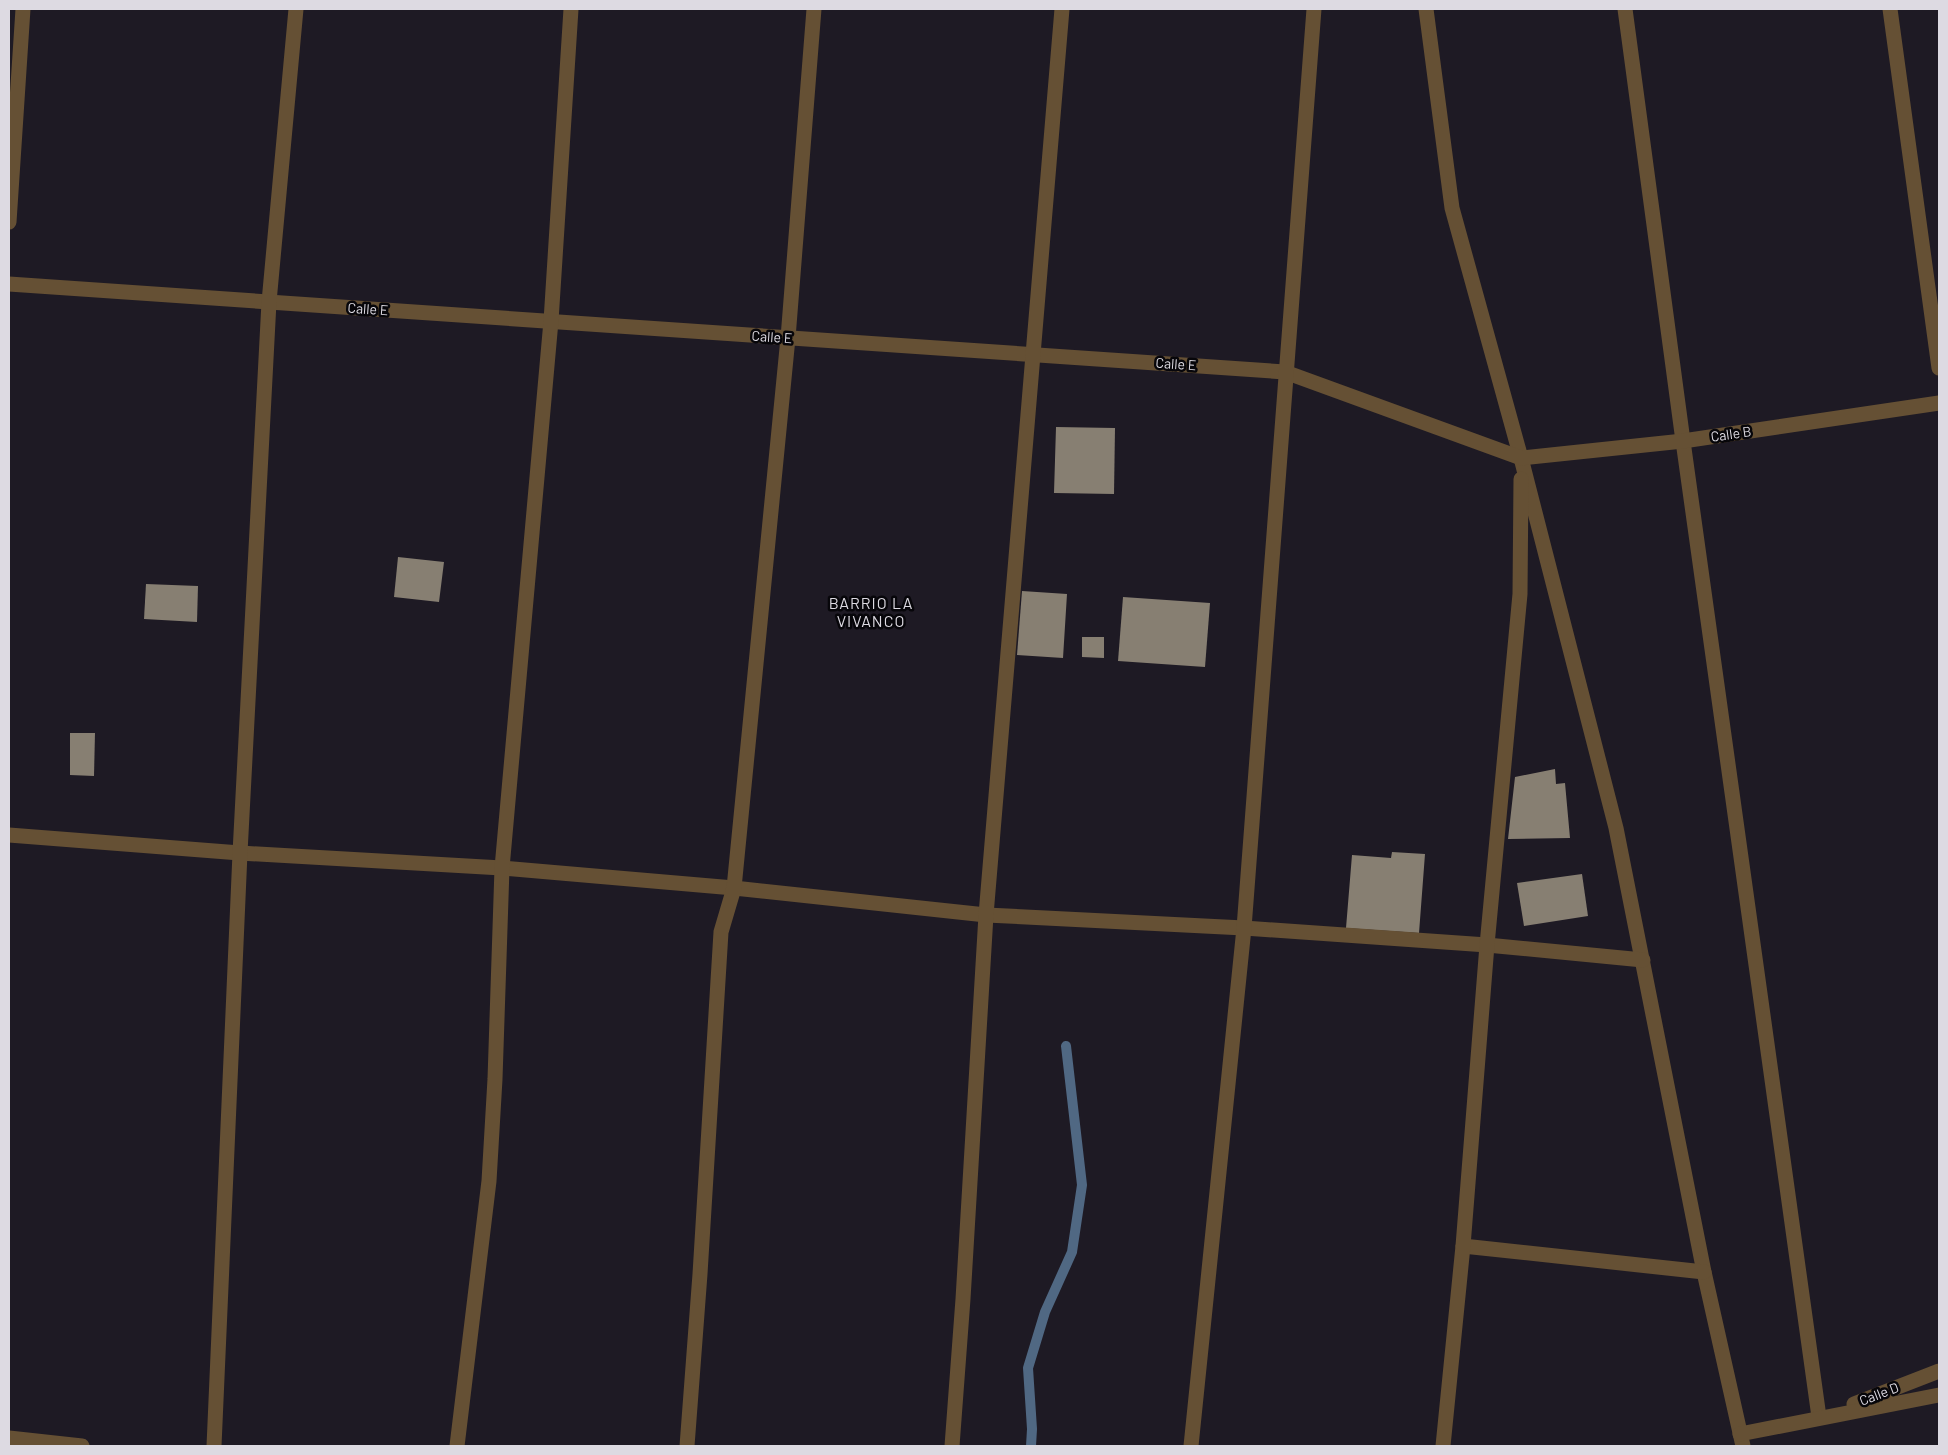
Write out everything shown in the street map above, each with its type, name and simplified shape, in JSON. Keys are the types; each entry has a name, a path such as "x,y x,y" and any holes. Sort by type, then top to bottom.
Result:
{"street":[{"path":"9,222 23,9"},
{"path":"214,1446 240,853 269,302 296,9"},
{"path":"457,1446 488,1181 495,1079 502,868 551,322 571,9"},
{"path":"688,1446 721,932 734,888 788,338 814,9"},
{"path":"952,1446 986,915 1062,9"},
{"path":"1191,1446 1244,928 1314,9"},
{"path":"1426,9 1452,208 1521,458 1616,828 1704,1272 1742,1440"},
{"path":"1626,9 1683,441 1819,1417"},
{"path":"1890,9 1939,368"},
{"name":"Calle E","path":"9,284 1285,372 1521,458"},
{"name":"Calle B","path":"1521,458 1683,441 1939,403"},
{"path":"1443,1446 1463,1246 1487,945 1520,594 1521,458"},
{"path":"9,835 240,853 502,868 734,888 986,915 1244,928 1487,945 1643,960"},
{"path":"1463,1246 1704,1272"},
{"name":"Calle D","path":"1742,1440 1819,1417 1939,1371"},
{"name":"Calle D","path":"1819,1417 1939,1395"},
{"path":"9,1438 82,1446"}],"building":[{"path":"1056,427 1115,428 1114,494 1054,493"},
{"path":"398,557 444,562 439,602 394,597"},
{"path":"146,584 198,586 197,622 144,619"},
{"path":"1022,591 1067,594 1063,658 1017,655"},
{"path":"1123,597 1210,603 1205,667 1118,661"},
{"path":"1082,637 1104,637 1104,658 1082,657"},
{"path":"70,733 95,733 94,776 70,775"},
{"path":"1555,769 1556,784 1565,783 1570,838 1508,839 1515,777"},
{"path":"1392,852 1425,854 1419,933 1346,928 1352,855 1391,858"},
{"path":"1582,874 1588,916 1524,926 1517,883"}],"waterway":[{"path":"1031,1446 1032,1429 1028,1368 1045,1312 1072,1252 1082,1185 1066,1046"}],"district":[{"name":"BARRIO LA VIVANCO","path":"871,612"}]}
